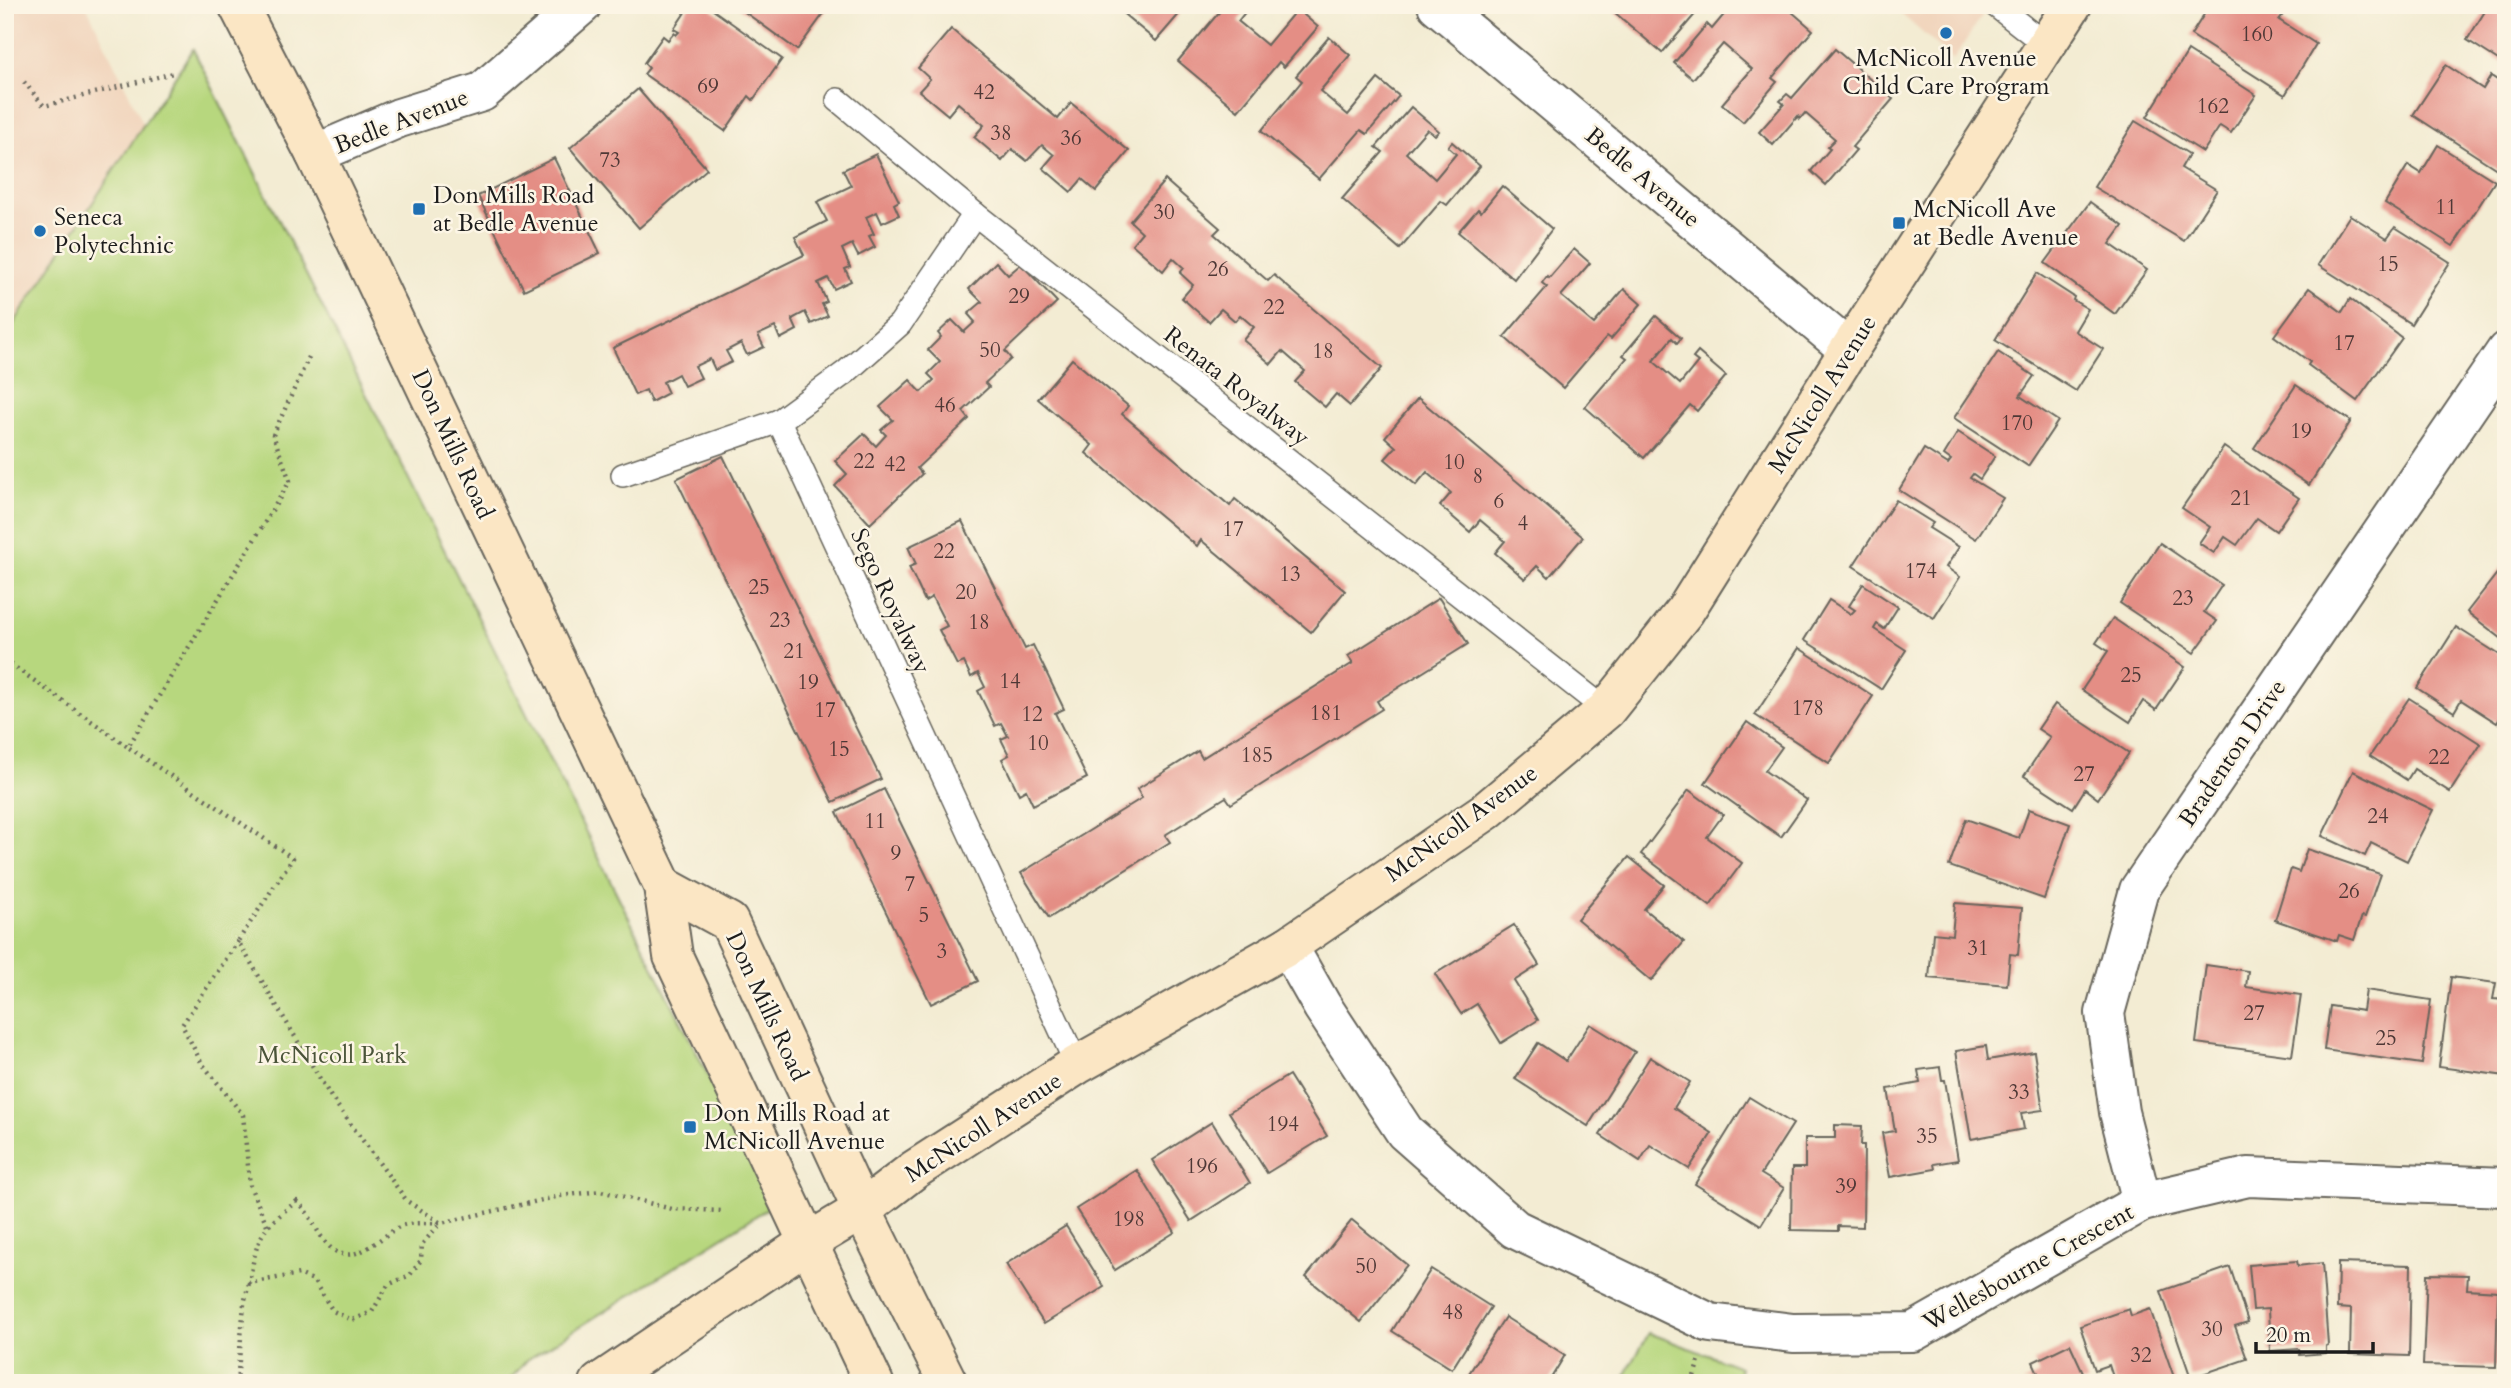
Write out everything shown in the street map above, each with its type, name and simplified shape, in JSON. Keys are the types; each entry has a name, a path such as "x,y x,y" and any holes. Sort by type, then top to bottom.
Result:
{"main road":[{"name":"Don Mills Road","path":"238,5 315,154 663,886 673,956 874,1383"},
{"name":"McNicoll Avenue","path":"599,1383 807,1243 862,1210 914,1170 1077,1065 1288,946 1486,811 1606,710 1685,611 1849,350 2072,5"},
{"name":"Don Mills Road","path":"663,886 729,922 862,1210 948,1383"}],"street":[{"name":"Bedle Avenue","path":"315,154 399,118 481,92 582,5"},
{"name":"Bedle Avenue","path":"1437,5 1849,350"},
{"name":"Bradenton Drive","path":"2143,1202 2119,1112 2105,1013 2138,890 2506,351"},
{"name":"Wellesbourne Crescent","path":"1288,946 1322,1006 1405,1132 1515,1229 1710,1323 1793,1333 1913,1332 2143,1202 2248,1177 2506,1187"}],"lane":[{"path":"1995,5 2046,45"},
{"name":"Renata Royalway","path":"838,100 975,214 1606,710"},
{"path":"623,475 779,421 846,372 900,324 975,214"},
{"name":"Sego Royalway","path":"779,421 1077,1065"}],"path":[{"path":"24,82 44,106 173,73"},
{"path":"128,747 290,481 273,435 309,357"},
{"path":"5,660 293,858 182,1025 201,1062 243,1115 250,1186 267,1225"},
{"path":"238,941 331,1097 407,1201 441,1223"},
{"path":"237,1383 244,1304 256,1246 267,1225 297,1201 308,1211 329,1247 344,1254 367,1250 400,1226 441,1223 560,1196 601,1191 672,1209 723,1211"},
{"path":"249,1283 299,1274 313,1280 333,1311 352,1320 372,1312 388,1285 410,1275 421,1260 422,1244 441,1223"}],"shaded area":[{"name":"Seneca Polytechnic","path":"5,5 86,5 144,125 5,337"},
{"name":"McNicoll Avenue Child Care Program","path":"1891,5 1989,5 1953,60"}],"green space":[{"name":"McNicoll Park","path":"193,49 773,1205 527,1360 507,1383 5,1383 5,337"},
{"path":"1649,1333 1740,1367 1736,1383 1621,1383"}],"building":[{"path":"690,5 706,5 782,59 753,100 749,96 725,131 644,74 649,68 644,63 663,36 668,40 674,33 676,35 679,32 674,29"},
{"path":"735,5 830,5 797,50"},
{"path":"1113,5 1187,5 1156,41"},
{"path":"1216,5 1251,5 1238,21 1267,45 1297,9 1318,27 1284,67 1279,62 1238,111 1178,61 1221,10"},
{"path":"1606,5 1703,5 1662,53"},
{"path":"1732,5 1784,5 1813,30 1772,78 1777,82 1743,122 1722,104 1752,69 1723,44 1693,79 1674,63 1707,24 1712,29"},
{"path":"2210,5 2282,5 2287,9 2279,20 2316,44 2285,95 2191,35"},
{"path":"2489,5 2506,5 2506,65 2467,40"},
{"path":"951,29 1058,119 1071,103 1129,151 1096,191 1082,179 1071,192 1043,168 1054,155 1042,145 1027,161 1012,149 1002,161 974,137 984,125 958,103 948,115 919,91 930,79 918,68"},
{"path":"1329,37 1350,55 1320,91 1348,115 1378,79 1399,96 1367,134 1361,130 1319,179 1261,131 1302,81 1296,76"},
{"path":"1835,49 1893,99 1852,147 1856,150 1826,185 1811,171 1835,139 1805,113 1800,119 1798,116 1773,145 1759,132 1784,104 1780,101 1787,94 1792,98"},
{"path":"2188,51 2256,95 2231,133 2220,126 2203,152 2147,117"},
{"path":"2446,65 2483,89 2491,76 2506,86 2506,175 2413,115"},
{"path":"638,89 707,169 639,228 570,148"},
{"path":"1411,107 1439,131 1435,135 1427,129 1406,153 1435,179 1456,154 1448,147 1452,142 1480,166 1447,205 1441,201 1400,249 1342,199 1383,152 1376,147"},
{"path":"2135,121 2189,154 2181,168 2217,190 2184,241 2094,187"},
{"path":"2438,145 2495,181 2453,246 2385,203 2408,165 2421,173"},
{"path":"876,154 899,201 894,204 899,215 882,223 877,212 866,217 874,234 869,236 875,247 858,256 852,244 842,249 850,267 845,269 851,281 834,289 828,278 818,283 827,302 822,304 828,316 811,324 805,312 792,319 797,330 780,339 775,327 758,335 764,347 747,355 741,343 726,351 732,362 715,370 710,359 695,366 701,378 684,386 678,374 663,382 668,393 651,402 646,390 635,395 613,348 804,255 795,237 827,221 817,202 851,186 843,170"},
{"path":"554,158 600,253 524,290 478,196"},
{"path":"1165,180 1220,228 1214,234 1268,281 1274,275 1382,368 1350,406 1336,394 1325,407 1295,382 1305,371 1282,351 1271,364 1243,340 1254,327 1240,315 1235,321 1221,309 1209,322 1182,298 1193,285 1180,273 1184,268 1173,258 1163,271 1132,244 1142,232 1130,221"},
{"path":"1502,186 1552,229 1514,279 1458,232 1478,209 1481,212"},
{"path":"2090,202 2123,226 2110,244 2147,270 2115,314 2045,263"},
{"path":"2350,215 2387,238 2395,227 2450,262 2411,324 2318,265"},
{"path":"1574,249 1590,263 1561,296 1594,324 1624,289 1641,304 1611,339 1607,336 1563,388 1504,337 1547,287 1542,283 1547,276 1549,278"},
{"path":"996,262 1008,275 1021,264 1057,302 1005,351 1011,359 985,383 989,387 963,411 969,419 917,468 922,474 870,524 835,486 847,474 835,461 864,434 876,446 886,435 881,430 893,420 880,407 910,380 921,392 934,380 928,374 940,362 928,350 941,337 938,333 952,320 964,332 975,322 968,314 982,302 969,289"},
{"path":"2037,273 2088,309 2075,331 2103,349 2076,391 1995,340"},
{"path":"2309,288 2342,312 2350,299 2402,338 2357,401 2274,336"},
{"path":"1656,316 1681,338 1677,343 1672,338 1653,361 1680,384 1698,362 1693,358 1698,352 1726,376 1697,411 1690,405 1644,458 1585,407 1627,358 1623,355"},
{"path":"1998,352 2034,376 2020,396 2058,421 2028,466 1954,418"},
{"path":"1072,359 1128,406 1122,414 1230,506 1235,499 1345,591 1311,632 1201,540 1197,546 1086,453 1092,445 1038,399"},
{"path":"2296,385 2351,421 2309,485 2254,448"},
{"path":"1418,398 1583,537 1549,577 1537,566 1525,579 1495,553 1505,541 1480,520 1470,532 1440,506 1451,493 1427,472 1416,485 1385,459 1396,447 1385,437"},
{"path":"1958,432 1995,456 1980,479 1973,474 1970,478 2003,498 1976,539 1899,490 1924,449 1948,464 1951,460 1944,455"},
{"path":"2224,447 2299,498 2276,531 2257,518 2237,545 2225,537 2214,553 2199,543 2210,527 2182,508"},
{"path":"723,456 881,779 833,802 676,479"},
{"path":"1896,500 1933,523 1929,528 1959,547 1946,567 1960,577 1934,618 1853,566"},
{"path":"962,521 1025,649 1033,645 1064,709 1055,713 1087,778 1033,805 1026,790 1019,794 1002,759 1009,755 1001,739 1008,736 1001,723 995,726 978,691 985,687 978,673 971,677 964,662 957,665 939,630 947,626 932,597 925,601 909,567 916,564 908,547"},
{"path":"2160,543 2222,585 2204,612 2217,621 2194,653 2120,603"},
{"path":"2506,562 2506,642 2467,612"},
{"path":"1863,584 1898,607 1884,629 1877,624 1874,629 1906,650 1881,689 1804,640 1829,600 1851,614 1855,610 1849,606"},
{"path":"1439,598 1468,644 1377,701 1382,709 1231,804 1226,797 1165,835 1170,842 1049,918 1021,873 1142,798 1137,789 1198,751 1202,758 1353,663 1348,656"},
{"path":"2113,618 2185,667 2156,710 2143,701 2130,722 2082,690 2108,651 2096,643"},
{"path":"2456,627 2506,659 2506,708 2497,723 2461,700 2454,712 2417,688"},
{"path":"1799,648 1873,696 1829,763 1755,715"},
{"path":"2409,698 2481,744 2450,792 2414,769 2407,780 2370,756"},
{"path":"2055,704 2129,753 2098,799 2085,789 2073,808 2024,776 2050,737 2038,729"},
{"path":"1747,722 1782,747 1765,771 1807,800 1781,837 1705,783"},
{"path":"2353,771 2433,810 2407,861 2371,843 2365,856 2322,836"},
{"path":"884,789 978,981 931,1004 837,812"},
{"path":"1689,790 1723,815 1707,837 1742,863 1710,906 1641,854"},
{"path":"2029,809 2070,824 2044,899 1949,866 1966,819 2019,838"},
{"path":"2307,849 2380,874 2354,940 2339,935 2337,941 2275,920 2291,869 2299,872"},
{"path":"1629,857 1664,885 1644,909 1684,942 1651,981 1577,919"},
{"path":"1955,903 2022,908 2018,955 2010,954 2007,985 1929,978 1933,933 1952,935"},
{"path":"1514,925 1539,965 1514,981 1538,1020 1501,1043 1477,1004 1461,1014 1435,974"},
{"path":"2206,965 2248,971 2246,987 2301,995 2292,1056 2196,1043"},
{"path":"2451,977 2496,983 2493,999 2506,1000 2506,1076 2439,1067"},
{"path":"2366,990 2431,1000 2422,1064 2324,1050 2330,1006 2363,1011"},
{"path":"1590,1024 1635,1052 1588,1126 1515,1079 1538,1043 1566,1061"},
{"path":"1986,1046 1988,1060 2034,1052 2043,1110 2021,1113 2024,1129 1971,1139 1956,1051"},
{"path":"1650,1057 1690,1082 1674,1108 1712,1133 1689,1169 1650,1145 1640,1161 1600,1135"},
{"path":"1940,1067 1942,1080 1945,1080 1958,1160 1934,1164 1935,1169 1890,1177 1882,1133 1895,1131 1888,1089 1920,1083 1918,1070"},
{"path":"1289,1075 1327,1136 1267,1173 1229,1112"},
{"path":"1749,1097 1793,1124 1761,1174 1784,1188 1761,1225 1695,1184"},
{"path":"1212,1122 1250,1183 1191,1221 1152,1160"},
{"path":"1835,1125 1862,1126 1863,1227 1838,1226 1838,1231 1791,1230 1792,1168 1805,1168 1805,1138 1835,1138"},
{"path":"1137,1170 1175,1232 1115,1270 1076,1209"},
{"path":"1352,1220 1407,1265 1361,1322 1306,1277"},
{"path":"1066,1226 1104,1287 1044,1324 1006,1264"},
{"path":"2297,1261 2298,1266 2322,1263 2328,1345 2326,1353 2300,1355 2299,1349 2270,1351 2268,1309 2253,1310 2249,1265"},
{"path":"2338,1263 2411,1265 2409,1356 2350,1354 2351,1309 2337,1308"},
{"path":"2230,1267 2248,1322 2235,1326 2247,1359 2191,1378 2161,1291"},
{"path":"1431,1269 1491,1307 1452,1369 1392,1331"},
{"path":"2427,1274 2468,1275 2467,1289 2498,1291 2496,1367 2423,1365"},
{"path":"2129,1309 2131,1316 2150,1309 2176,1383 2115,1383 2109,1365 2095,1370 2080,1326"},
{"path":"1505,1317 1565,1355 1548,1383 1474,1383 1466,1378"},
{"path":"2070,1344 2088,1383 2023,1383 2039,1375 2033,1362"}],"place":[{"name":"McNicoll Avenue Child Care Program","path":"1946,33"},
{"name":"Don Mills Road at Bedle Avenue","path":"419,209"},
{"name":"McNicoll Ave at Bedle Avenue","path":"1899,223"},
{"name":"Seneca Polytechnic","path":"40,231"},
{"name":"Don Mills Road at McNicoll Avenue","path":"690,1127"}]}
